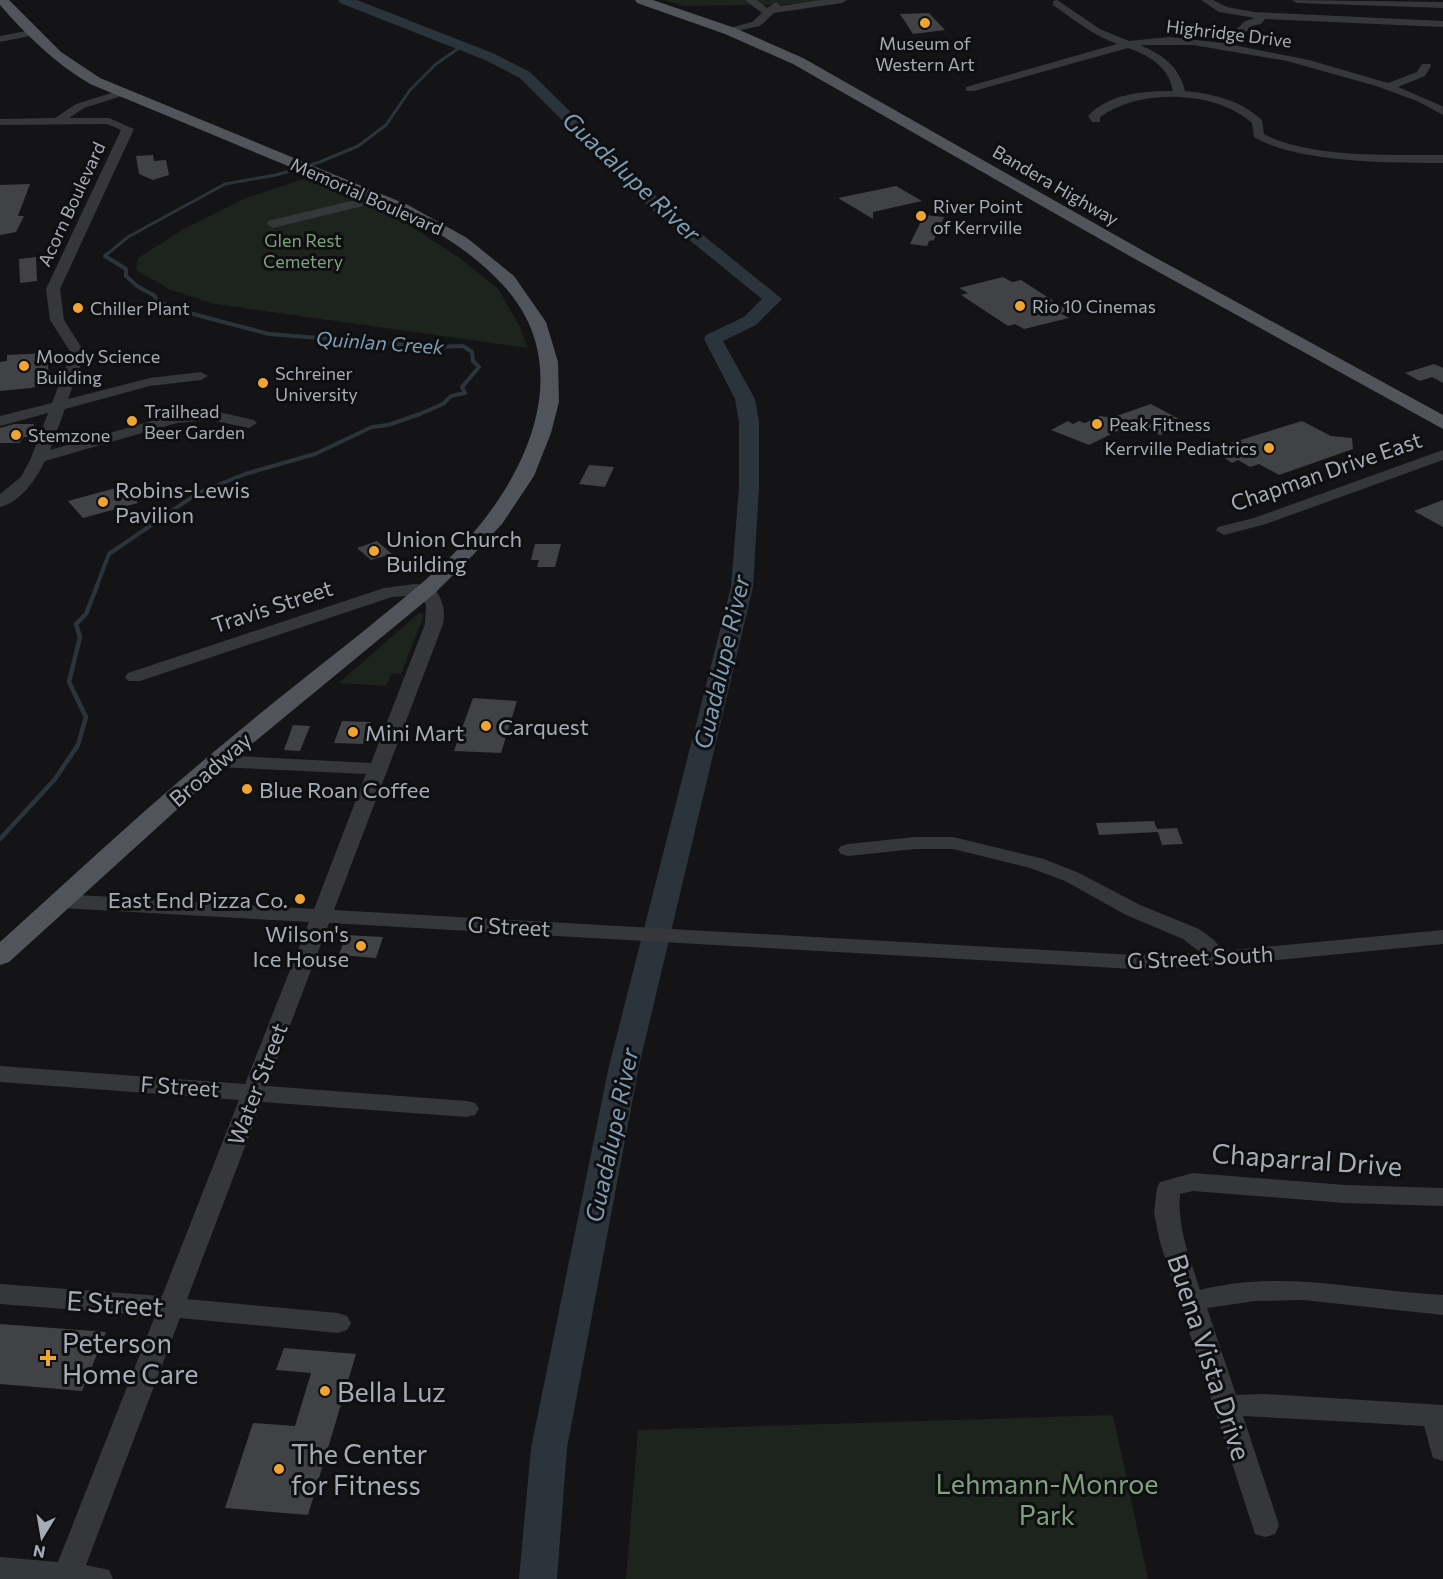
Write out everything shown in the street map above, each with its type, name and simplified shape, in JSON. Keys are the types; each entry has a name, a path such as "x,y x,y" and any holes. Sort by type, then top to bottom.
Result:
{"main road":[{"name":"Memorial Boulevard","path":"2,0 31,33 68,66 126,95 425,218 487,261 508,280 527,305 543,338 551,382 548,415 532,461 495,520 427,590"},
{"name":"Bandera Highway","path":"641,0 730,31 798,61 1141,256 1443,423"},
{"name":"Broadway","path":"0,956 217,761 427,590"}],"street":[{"path":"750,0 770,8 842,0"},
{"path":"1206,0 1220,8 1257,22 1267,16 1308,21 1443,24"},
{"path":"1297,0 1443,5"},
{"path":"1057,3 1096,32 1156,57 1173,69 1179,81 1180,94"},
{"path":"730,31 756,24 770,8"},
{"path":"1226,46 1248,18"},
{"path":"0,39 31,33"},
{"name":"Highridge Drive","path":"970,89 1128,45 1156,40 1226,46 1314,62 1427,102 1443,112"},
{"path":"1388,87 1420,75 1426,66"},
{"path":"1096,120 1094,116 1097,112 1123,100 1157,94 1180,94 1233,104 1254,116 1258,122 1258,135 1262,138 1316,153 1356,158 1443,159"},
{"path":"66,121 78,112 126,95"},
{"name":"Acorn Boulevard","path":"0,122 109,121 128,129 53,289 55,316 61,329 74,342 78,353 39,458 27,480 0,502"},
{"path":"273,224 359,203"},
{"path":"0,421 150,382 201,376"},
{"path":"39,458 176,419 210,415 249,423"},
{"name":"Chapman Drive East","path":"1224,530 1260,521 1443,455"},
{"name":"Travis Street","path":"134,676 369,598 402,589 427,590"},
{"name":"Water Street","path":"67,1577 434,624 437,609 433,597 427,590"},
{"path":"217,761 378,769"},
{"path":"848,850 933,842 977,847 1018,857 1054,869 1133,910 1191,933 1200,938 1217,959"},
{"name":"G Street","path":"61,901 956,952"},
{"name":"G Street South","path":"956,952 1134,962 1217,959 1443,937"},
{"name":"F Street","path":"0,1074 254,1091 467,1109"},
{"name":"Chaparral Drive","path":"1168,1188 1193,1182 1304,1192 1443,1197"},
{"name":"Buena Vista Drive","path":"1168,1188 1166,1213 1173,1242 1265,1525"},
{"path":"1191,1302 1214,1295 1288,1290 1320,1291 1376,1300 1443,1305"},
{"name":"E Street","path":"0,1294 338,1323"},
{"path":"1226,1406 1439,1416 1443,1450"},
{"path":"0,1569 99,1579"}],"green space":[{"path":"664,0 834,0 802,4 684,6"},
{"name":"Glen Rest Cemetery","path":"303,179 386,210 460,258 498,289 519,325 528,348 215,304 171,290 136,270 138,258 182,230 246,198"},
{"path":"419,613 424,615 401,674 392,673 386,686 339,683"},
{"name":"Lehmann-Monroe Park","path":"1113,1415 1148,1579 626,1579 638,1430"}],"building":[{"name":"Museum of Western Art","path":"929,13 945,30 913,34 900,14"},
{"path":"153,155 154,161 166,160 169,175 153,180 139,174 136,156"},
{"path":"30,184 18,216 24,216 16,232 0,235 0,185"},
{"path":"896,186 922,201 873,212 873,219 838,198"},
{"path":"924,215 944,217 934,240 929,241 927,246 910,244"},
{"path":"36,257 37,281 20,283 19,259"},
{"name":"Rio 10 Cinemas","path":"1003,277 1012,282 1021,280 1069,311 1060,313 1069,318 1024,329 1015,324 1008,326 961,295 968,293 959,288"},
{"path":"47,353 49,380 40,381 41,385 31,388 0,391 0,362 7,361 7,355"},
{"path":"1434,364 1443,368 1443,383 1432,377 1420,381 1405,373"},
{"name":"Peak Fitness","path":"1151,404 1190,425 1160,435 1136,422 1089,445 1051,430 1068,421 1073,424 1079,421 1085,423 1100,416 1119,415"},
{"name":"Kerrville Pediatrics","path":"1302,421 1331,436 1352,438 1353,449 1279,475 1259,464 1250,467 1238,460 1232,463 1211,449"},
{"name":"Stemzone","path":"14,424 34,424 30,437 24,437 19,443 0,443 0,428"},
{"path":"589,465 614,467 605,487 579,484"},
{"name":"Robins-Lewis Pavilion","path":"123,486 138,503 83,518 68,501"},
{"path":"1443,500 1443,527 1414,511"},
{"name":"Union Church Building","path":"377,541 392,554 371,560 357,548"},
{"path":"535,544 561,544 555,567 537,567 539,560 531,560"},
{"name":"Carquest","path":"473,698 517,701 501,753 454,751"},
{"name":"Mini Mart","path":"342,721 371,722 363,744 334,743"},
{"path":"293,725 310,726 300,751 284,750"},
{"path":"1154,821 1157,829 1177,828 1183,844 1162,845 1158,832 1099,835 1096,823"},
{"name":"Wilson's Ice House","path":"346,935 383,937 376,958 339,955"},
{"name":"Peterson Home Care","path":"0,1324 106,1332 82,1391 0,1384"},
{"name":"The Center for Fitness","path":"284,1348 356,1354 308,1515 225,1508 253,1423 295,1426 311,1373 276,1370"}],"waterway":[{"name":"Guadalupe River","path":"345,0 490,57 525,75 656,205 773,299 750,321 713,339 745,399 749,422 749,487 742,587 624,1066 549,1448 538,1579"},
{"name":"Quinlan Creek","path":"105,256 128,237 225,184 276,175 320,162 358,146 386,125 410,90 436,64 462,46"},
{"name":"Quinlan Creek","path":"96,588 109,554 198,493 245,474 315,454 372,427 388,425 443,404 451,396 465,393 462,387 479,367 473,361 472,352 463,346 433,347 269,334 178,310 156,300 155,296 137,286 126,276 126,269 105,256"},
{"name":"Quinlan Creek","path":"0,839 55,779 78,745 86,717 69,682 80,637 76,624 86,614 97,586"}],"place":[{"name":"Museum of Western Art","path":"925,23"},
{"name":"River Point of Kerrville","path":"921,216"},
{"name":"Rio 10 Cinemas","path":"1020,306"},
{"name":"Chiller Plant","path":"78,308"},
{"name":"Moody Science Building","path":"24,366"},
{"name":"Schreiner University","path":"263,383"},
{"name":"Trailhead Beer Garden","path":"132,421"},
{"name":"Peak Fitness","path":"1097,424"},
{"name":"Stemzone","path":"16,435"},
{"name":"Kerrville Pediatrics","path":"1269,448"},
{"name":"Robins-Lewis Pavilion","path":"103,502"},
{"name":"Union Church Building","path":"374,551"},
{"name":"Carquest","path":"486,726"},
{"name":"Mini Mart","path":"353,732"},
{"name":"Blue Roan Coffee","path":"247,789"},
{"name":"East End Pizza Co.","path":"300,899"},
{"name":"Wilson's Ice House","path":"361,946"},
{"name":"Peterson Home Care","path":"48,1358"},
{"name":"Bella Luz","path":"325,1391"},
{"name":"The Center for Fitness","path":"279,1469"}]}
